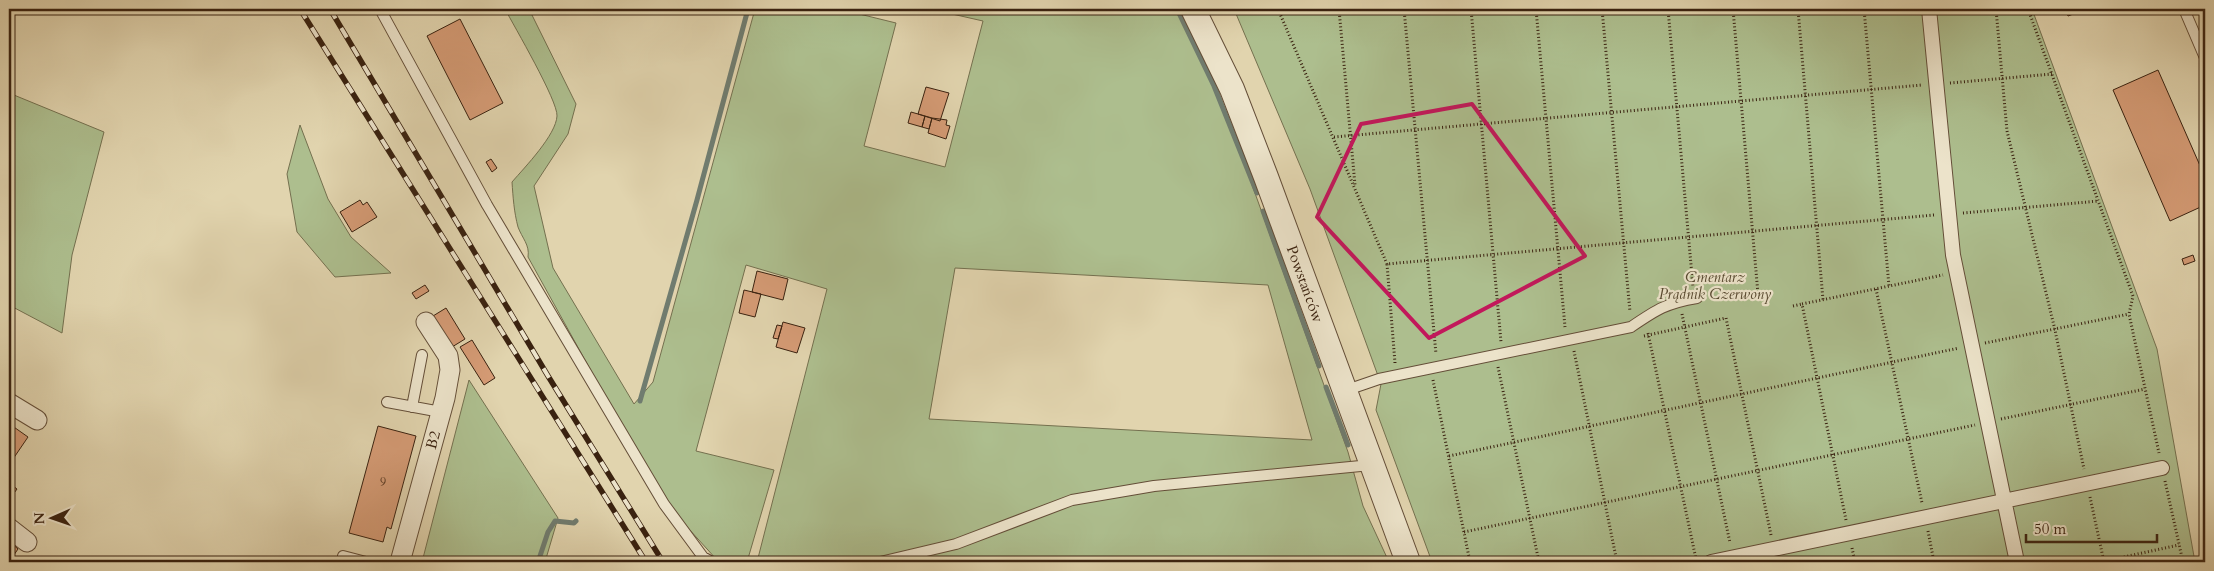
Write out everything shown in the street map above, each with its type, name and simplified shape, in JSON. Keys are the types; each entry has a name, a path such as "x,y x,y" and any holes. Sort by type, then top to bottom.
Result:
{"street":[{"name":"Powstańców","path":"1193,9 1232,89 1408,562"},
{"path":"1929,9 1956,272 1970,346 2017,562"},
{"name":"B2","path":"400,562 441,412 450,370 448,356 426,322"},
{"path":"9,403 37,420"},
{"path":"1711,562 2162,468"},
{"path":"9,528 28,542"}],"lane":[{"path":"380,9 487,205 659,495 703,558 712,562"},
{"path":"2184,9 2205,58"},
{"path":"1343,391 1380,379 1499,356 1631,327 1670,303 1695,298"},
{"path":"412,407 422,355"},
{"path":"387,402 441,412"},
{"path":"880,562 956,544 1072,500 1154,486 1371,465"},
{"path":"343,556 366,562"}],"path":[{"path":"1299,9 1278,10 1387,264 1396,376"},
{"path":"1339,9 1355,190"},
{"path":"1404,9 1427,260 1434,369 1470,562"},
{"path":"1471,9 1493,255 1499,356 1514,443 1539,562"},
{"path":"1536,9 1558,249 1570,341 1618,562"},
{"path":"1602,9 1631,327"},
{"path":"1668,9 1695,298"},
{"path":"1733,9 1758,294"},
{"path":"1798,9 1823,300"},
{"path":"1864,9 1889,286"},
{"path":"1996,9 2007,131 2055,330 2102,562 2179,546"},
{"path":"2028,9 2133,296 2129,314 2183,562"},
{"path":"1334,138 2052,74"},
{"path":"1387,264 2099,201"},
{"path":"1792,306 1956,272"},
{"path":"1876,288 1934,562"},
{"path":"1802,304 1855,562"},
{"path":"1449,456 2129,314"},
{"path":"1646,317 1664,412 1697,562"},
{"path":"1726,318 1774,549"},
{"path":"1685,327 1733,558"},
{"path":"1464,532 2145,389"}],"highlighted area":[{"path":"1472,104 1585,256 1429,338 1317,217 1361,124"}],"green space":[{"path":"505,9 529,9 576,104 568,134 534,186 553,268 634,404 653,382 755,9 839,9 896,23 864,146 945,167 983,21 930,9 1177,9 1219,93 1348,452 1363,506 1389,562 862,562 862,558 852,562 757,562 827,289 746,265 696,451 774,470 747,562 717,560 678,517 617,418 528,257 527,245 518,227 512,182 546,141 557,116 551,95","holes":["955,268 1268,285 1312,440 929,419"]},
{"name":"Cmentarz Prądnik Czerwony","path":"1234,9 2032,9 2157,349 2195,562 1432,562 1376,410 1381,384 1310,189"},
{"path":"9,93 104,132 72,255 62,333 9,305"},
{"path":"300,125 328,199 351,237 391,273 335,277 297,232 287,174"},
{"path":"469,380 558,518 545,562 422,562"}],"building":[{"path":"2065,9 2074,9 2076,13 2068,16"},
{"path":"460,19 503,103 470,120 427,36"},
{"path":"2158,70 2205,177 2205,205 2170,221 2113,90"},
{"path":"926,87 949,93 940,121 918,114"},
{"path":"911,112 925,116 922,127 908,123"},
{"path":"925,116 932,118 929,129 922,127"},
{"path":"932,118 947,120 946,125 950,126 946,139 928,133"},
{"path":"491,159 497,168 492,172 486,162"},
{"path":"360,200 363,205 367,202 377,217 352,232 340,212"},
{"path":"2193,255 2195,261 2184,265 2182,259"},
{"path":"757,271 788,279 783,300 752,292"},
{"path":"425,285 429,291 416,299 412,293"},
{"path":"744,290 761,294 755,317 739,313"},
{"path":"446,308 465,339 452,347 433,316"},
{"path":"783,322 805,328 797,353 776,347"},
{"path":"777,325 782,326 778,339 773,338"},
{"path":"472,340 495,378 484,385 460,347"},
{"path":"11,425 28,437 13,459 9,456 9,429"},
{"path":"378,426 416,436 391,529 387,527 383,542 349,533"},
{"path":"9,483 17,489 9,500"},
{"path":"9,541 18,549 9,562"}],"waterway":[{"path":"640,401 697,200 748,9"},
{"path":"1177,9 1214,86 1257,193"},
{"path":"1263,211 1319,366"},
{"path":"1326,387 1348,445"},
{"path":"538,562 548,532 555,521 574,523 576,521"}],"railway":[{"path":"300,9 646,562"},
{"path":"330,9 548,376 663,562"}]}
